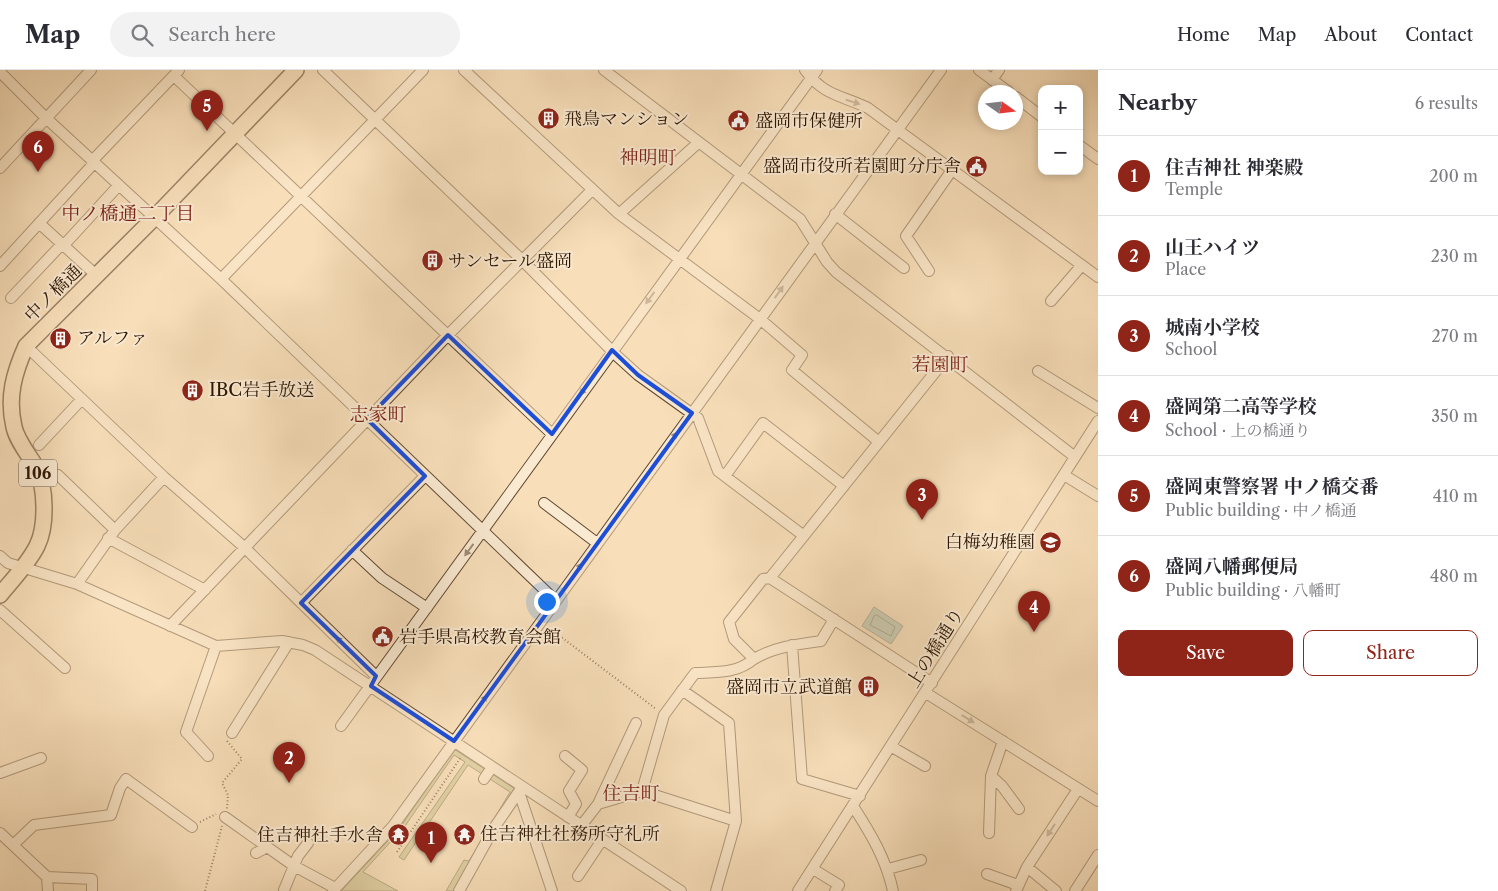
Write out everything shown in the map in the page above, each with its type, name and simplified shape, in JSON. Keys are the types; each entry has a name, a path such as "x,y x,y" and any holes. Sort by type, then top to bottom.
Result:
{"highway":[{"name":"中ノ橋通","path":"0,595 23,568 38,544 45,521 38,470 6,415 16,368 26,346 155,217 296,70"}],"street":[{"path":"0,168 91,70"},
{"path":"323,70 522,260 638,375 692,413 701,422 718,471 804,536"},
{"path":"221,279 424,70"},
{"path":"464,70 591,191 760,319 802,355 792,370 879,442"},
{"path":"604,70 618,74 698,143 741,173 800,219 836,272 948,356 1075,456"},
{"path":"341,726 484,531 612,350 741,173 808,74 817,70"},
{"path":"225,817 294,866 334,890 393,826 941,70"},
{"path":"979,70 999,85"},
{"path":"992,80 1000,70"},
{"path":"0,72 46,118 221,279 555,600"},
{"path":"0,266 176,72 236,133 552,434"},
{"path":"808,74 834,96 868,108 1098,277"},
{"path":"1023,102 1038,114"},
{"path":"619,214 698,143"},
{"path":"1083,148 1098,159"},
{"path":"929,271 906,236 952,170"},
{"path":"11,298 120,185"},
{"path":"170,626 448,334 591,191"},
{"path":"835,214 904,268"},
{"path":"39,223 96,275"},
{"path":"1051,301 1082,265"},
{"path":"26,346 164,477 244,547 376,676"},
{"path":"770,578 948,356"},
{"path":"1038,371 1098,408"},
{"path":"39,445 82,399"},
{"name":"上の橋通り","path":"798,891 892,747 1098,421"},
{"path":"725,476 763,423 844,486"},
{"path":"38,476 54,474 58,476 111,534 205,590"},
{"path":"1064,475 1098,496"},
{"path":"301,603 425,476"},
{"path":"77,584 111,534 164,477"},
{"path":"544,503 597,543"},
{"path":"352,550 382,578 426,608"},
{"path":"0,556 8,563 77,584 216,646 289,642 315,650 454,741 520,789 568,817 681,891"},
{"path":"754,659 734,639 729,622 763,579 770,578 932,683"},
{"path":"0,610 65,668"},
{"path":"642,791 664,715 695,673 735,671 762,654 792,645 821,641 834,619"},
{"path":"232,733 289,642"},
{"path":"792,645 802,779 860,796"},
{"path":"208,756 186,732 216,646"},
{"path":"682,690 729,723 736,820 716,891"},
{"path":"926,692 1098,802"},
{"path":"581,826 598,804 636,723"},
{"path":"988,832 991,776 1003,741"},
{"path":"892,747 924,766"},
{"path":"565,756 582,770 568,791 576,804 568,817"},
{"path":"0,773 41,758"},
{"path":"484,779 492,767"},
{"path":"991,776 1002,786 1019,809"},
{"path":"13,845 34,825 111,815 120,788 126,779 192,827"},
{"path":"459,891 494,828 520,789"},
{"path":"520,789 552,891"},
{"path":"987,874 1017,888 1027,866 1078,789"},
{"path":"598,804 642,791 736,820"},
{"path":"853,806 873,838 888,869 893,891"},
{"path":"0,833 48,877 92,879 92,891"},
{"path":"578,876 602,840"},
{"path":"284,890 294,866 308,843"},
{"path":"256,853 267,847"},
{"path":"1075,891 1098,855"},
{"path":"888,869 921,860"},
{"path":"1027,866 1056,891"},
{"path":"813,868 839,885 835,891"},
{"path":"48,877 48,891"}],"path":[{"path":"540,621 664,715"},
{"path":"192,827 217,814 225,817 229,803 228,795 222,784 242,759 227,741 232,733"},
{"path":"396,852 462,754"},
{"path":"205,891 219,836"}],"highlighted area":[{"path":"448,335 552,434 612,350 638,375 692,413 454,741 371,686 376,676 301,603 425,476 367,419"}],"shaded area":[{"path":"454,749 515,789 456,891 446,891 464,860 469,861 510,792 468,765 404,860 399,857 465,762 454,755 405,826 363,872 398,891 341,891 399,829"}],"water":[{"path":"874,607 903,626 891,644 862,626"}],"place":[{"name":"飛鳥マンション","path":"548,119"},
{"name":"盛岡市保健所","path":"739,121"},
{"name":"盛岡東警察署 中ノ橋交番","path":"207,131"},
{"name":"盛岡市役所若園町分庁舎","path":"977,166"},
{"name":"盛岡八幡郵便局","path":"38,172"},
{"name":"サンセール盛岡","path":"432,261"},
{"name":"アルファ","path":"61,338"},
{"name":"IBC岩手放送","path":"193,390"},
{"name":"城南小学校","path":"922,520"},
{"name":"白梅幼稚園","path":"1051,542"},
{"name":"盛岡第二高等学校","path":"1034,632"},
{"name":"岩手県高校教育会館","path":"383,637"},
{"name":"盛岡市立武道館","path":"868,687"},
{"name":"山王ハイツ","path":"289,783"},
{"name":"住吉神社社務所守礼所","path":"464,834"},
{"name":"住吉神社手水舎","path":"399,835"},
{"name":"住吉神社 神楽殿","path":"431,863"}],"district":[{"name":"神明町","path":"648,157"},
{"name":"中ノ橋通二丁目","path":"128,213"},
{"name":"若園町","path":"940,364"},
{"name":"志家町","path":"378,414"},
{"name":"住吉町","path":"631,793"}]}
